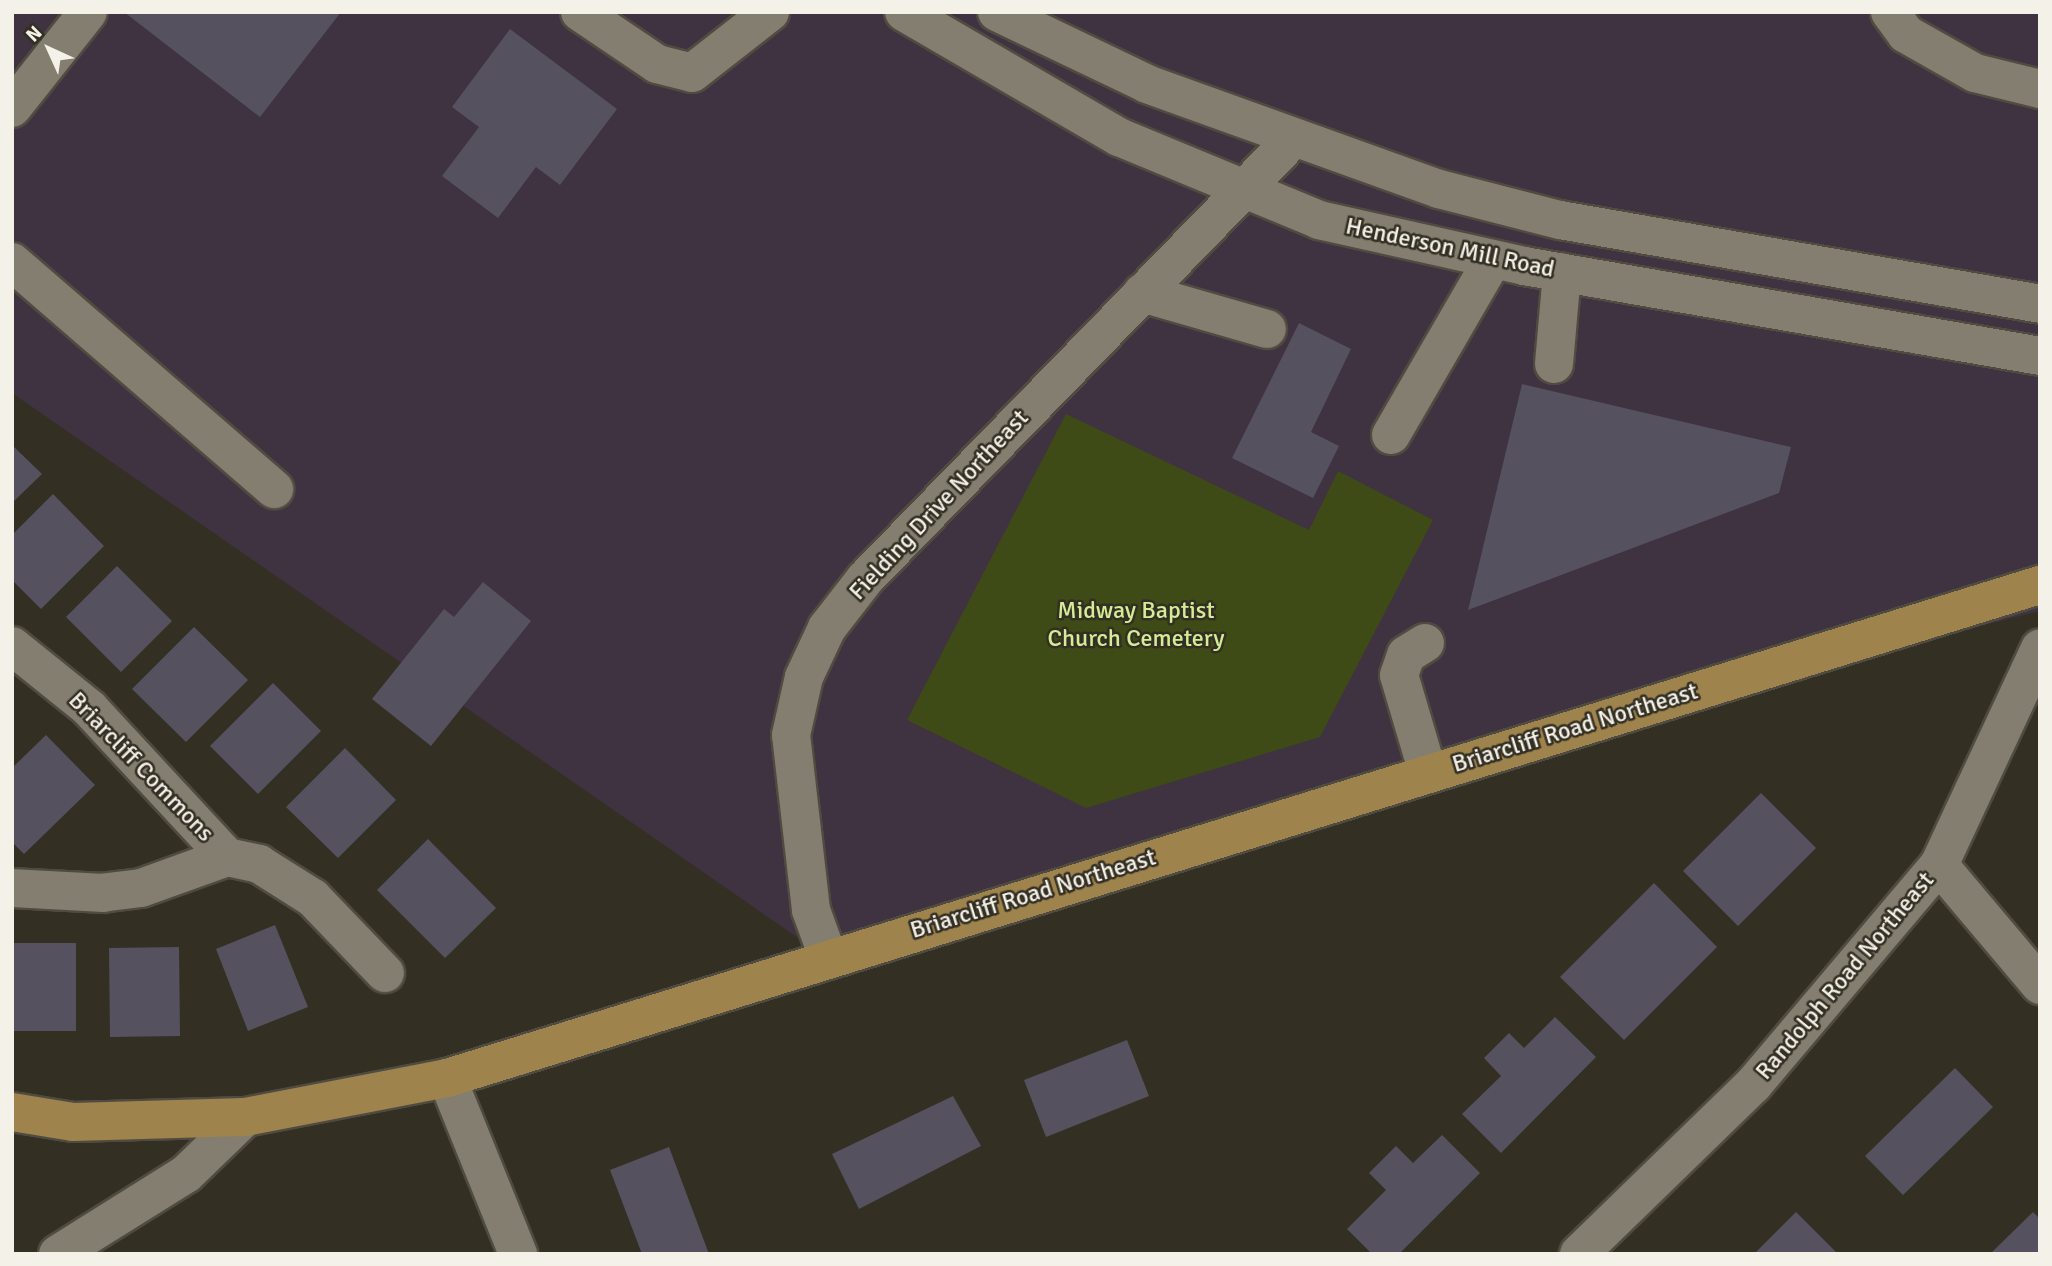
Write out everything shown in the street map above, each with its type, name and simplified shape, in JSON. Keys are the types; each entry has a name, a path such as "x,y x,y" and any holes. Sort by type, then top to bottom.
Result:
{"main road":[{"name":"Briarcliff Road Northeast","path":"12,1112 73,1122 245,1117 447,1078 828,957 2040,585"}],"street":[{"path":"12,108 88,12"},
{"path":"580,12 657,64 692,73 770,12"},
{"name":"Henderson Mill Road","path":"904,12 1119,138 1240,191 1319,220 1493,259 2040,356"},
{"name":"Henderson Mill Road","path":"998,12 1147,85 1291,141 1560,220 2040,304"},
{"path":"1890,12 1906,34 1976,73 2040,89"},
{"name":"Fielding Drive Northeast","path":"828,957 811,909 791,735 816,652 865,579 1291,141"},
{"path":"1391,435 1493,259"},
{"path":"12,262 274,489"},
{"path":"1554,364 1562,272"},
{"path":"1142,293 1267,329"},
{"path":"1425,643 1406,655 1399,676 1428,773"},
{"name":"Briarcliff Commons","path":"12,646 89,708 227,857 141,888 103,893 12,888"},
{"name":"Randolph Road Northeast","path":"1579,1254 1753,1085 1939,865 2040,648"},
{"path":"227,857 259,864 313,898 385,973"},
{"path":"1939,865 2040,985"},
{"path":"447,1078 518,1254"},
{"path":"58,1254 186,1174 245,1117"}],"shaded area":[{"path":"12,12 2040,12 2040,611 1734,688 827,958 12,393"}],"green space":[{"name":"Midway Baptist Church Cemetery","path":"1066,414 1309,530 1338,471 1433,520 1320,737 1086,808 907,720"}],"building":[{"path":"124,12 341,12 260,117"},
{"path":"510,29 617,109 560,185 536,167 498,218 442,176 479,127 452,107"},
{"path":"1299,323 1351,349 1311,432 1339,446 1313,498 1232,458"},
{"path":"1522,384 1791,447 1779,493 1468,610"},
{"path":"12,445 42,474 12,503"},
{"path":"53,494 104,546 41,609 12,580 12,535"},
{"path":"117,566 172,621 121,672 66,617"},
{"path":"483,582 531,621 431,746 372,699 444,609 454,617"},
{"path":"194,627 248,680 186,742 132,689"},
{"path":"273,683 321,731 258,794 210,746"},
{"path":"46,735 95,785 24,854 12,842 12,768"},
{"path":"345,748 396,800 338,858 286,807"},
{"path":"1761,793 1816,848 1738,926 1683,871"},
{"path":"428,839 496,908 445,958 377,890"},
{"path":"1654,883 1717,947 1624,1040 1560,977"},
{"path":"275,925 308,1007 248,1031 216,949"},
{"path":"12,943 76,943 76,1031 12,1031"},
{"path":"179,947 180,1036 110,1037 109,948"},
{"path":"1555,1017 1596,1057 1501,1153 1462,1114 1501,1076 1484,1058 1509,1033 1524,1048"},
{"path":"1127,1040 1149,1096 1046,1137 1024,1080"},
{"path":"1955,1068 1993,1107 1903,1195 1865,1156"},
{"path":"953,1096 981,1146 859,1209 832,1154"},
{"path":"1442,1135 1480,1173 1399,1254 1372,1254 1347,1229 1386,1190 1369,1173 1396,1146 1413,1163"},
{"path":"669,1147 709,1254 642,1254 610,1170"},
{"path":"1796,1212 1836,1252 1754,1254"},
{"path":"2033,1212 2040,1219 2040,1254 1990,1254"}]}
